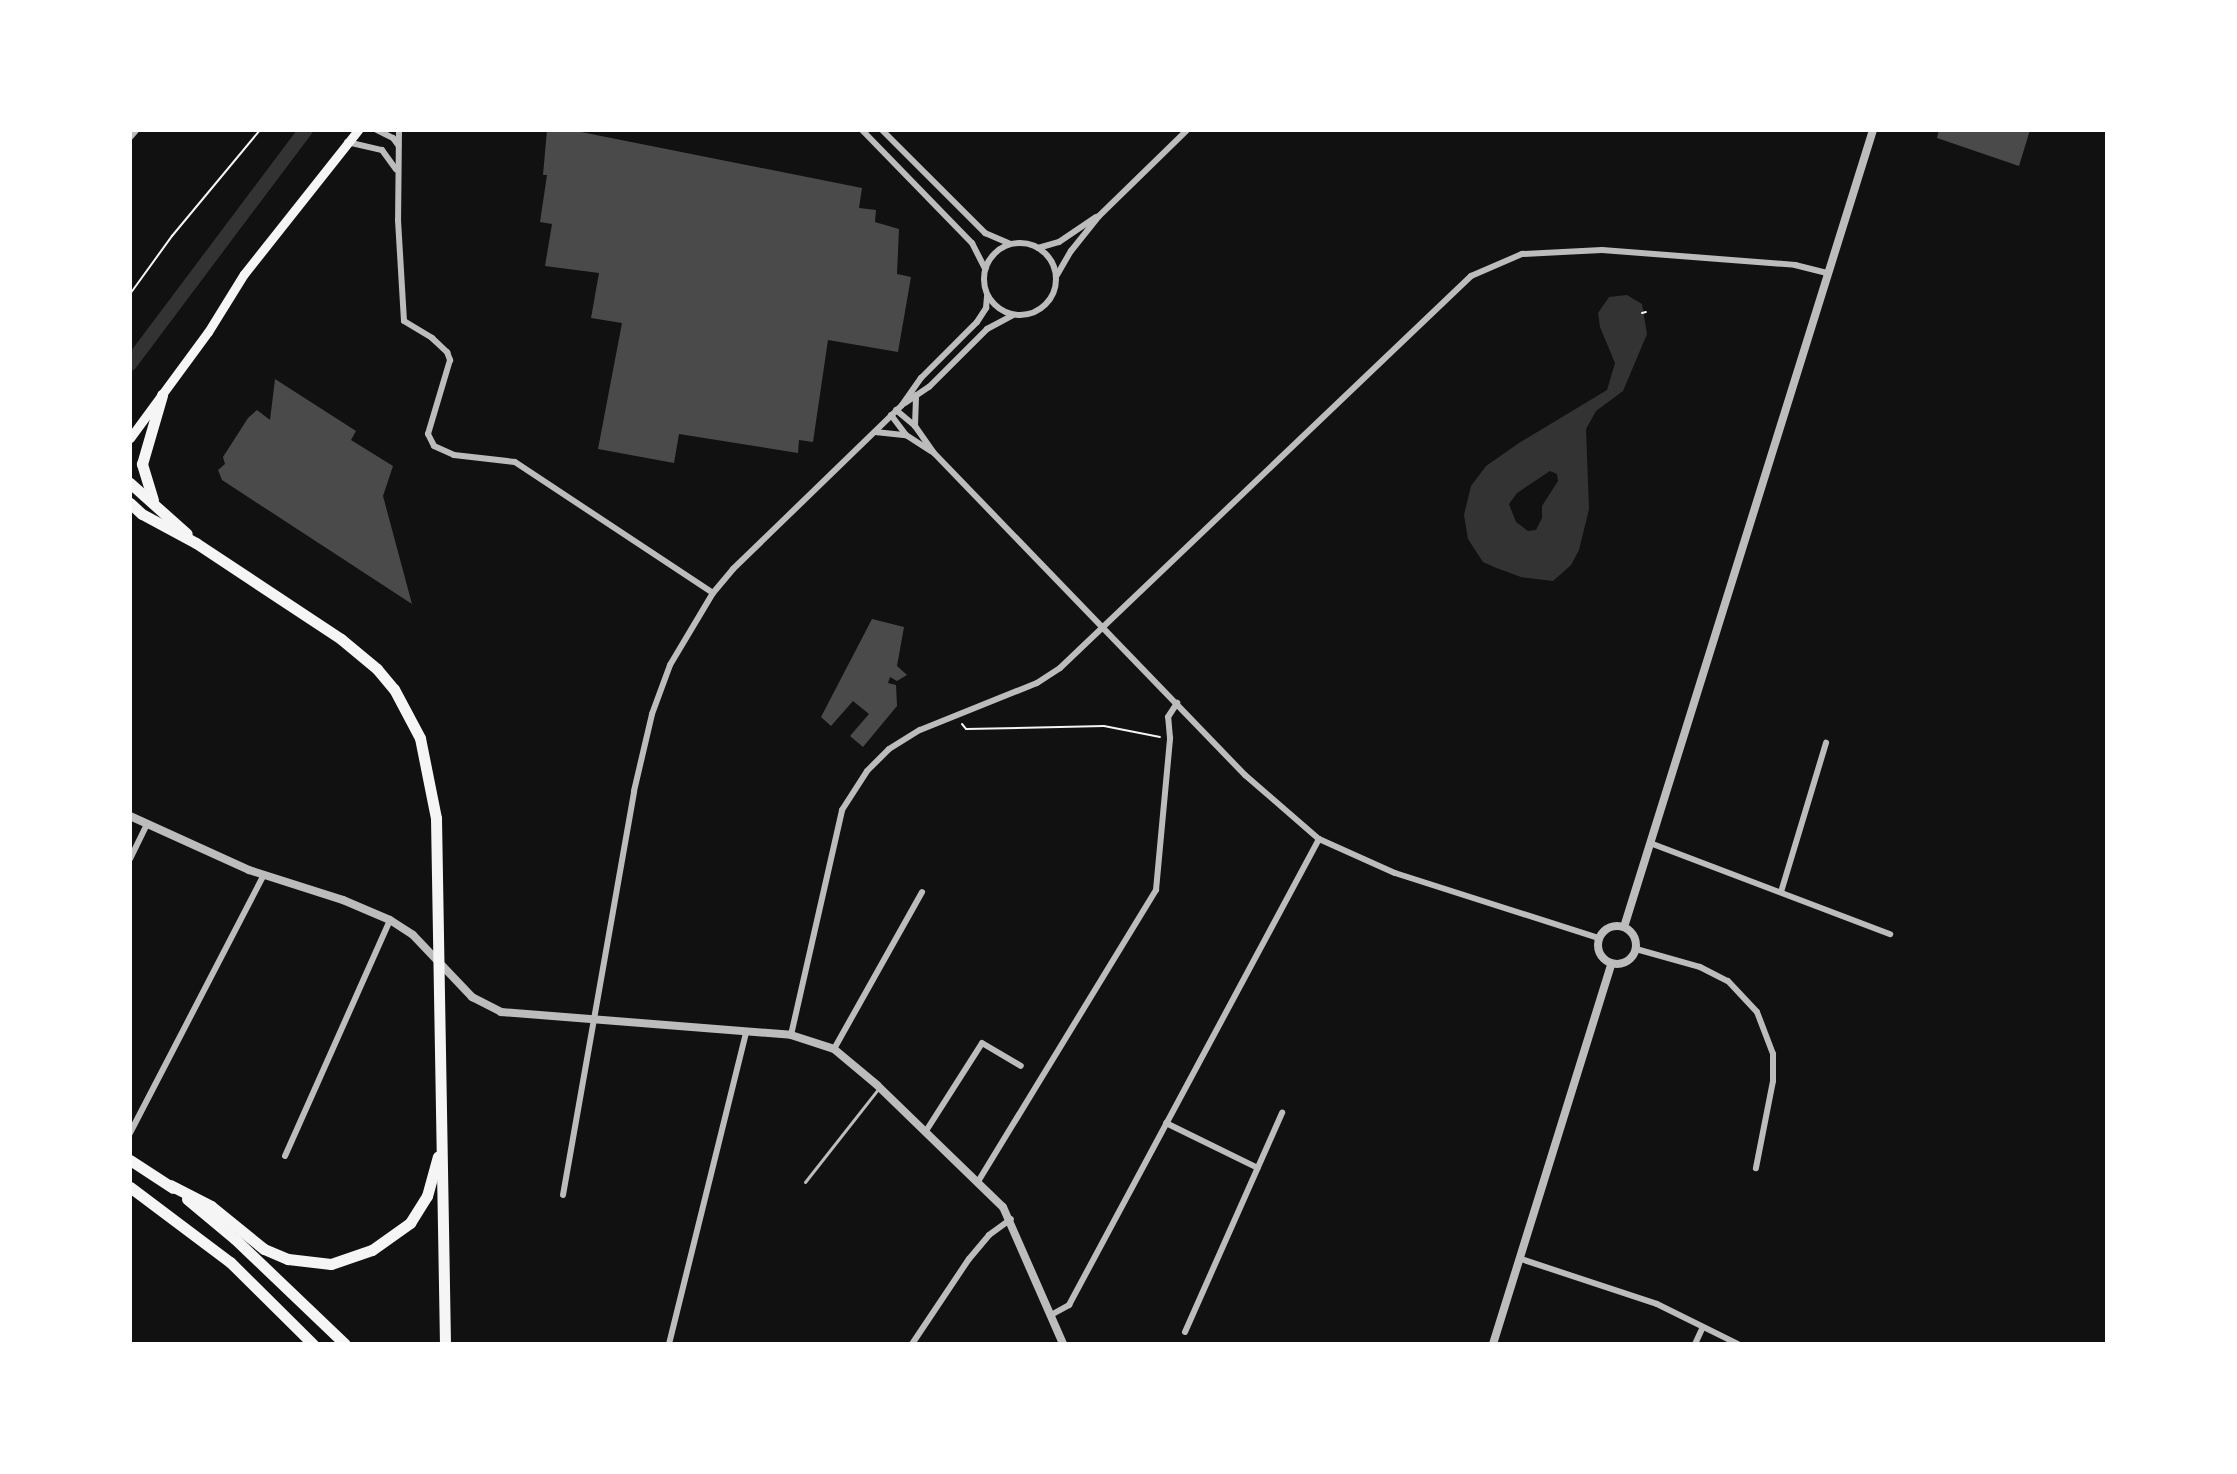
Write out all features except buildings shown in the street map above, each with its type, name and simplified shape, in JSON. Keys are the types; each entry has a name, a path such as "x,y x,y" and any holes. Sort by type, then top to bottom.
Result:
{"highway":[{"path":"153,500 142,464 162,395"},
{"path":"130,483 153,500 196,543"},
{"path":"130,503 136,515 196,543 341,639 377,669 394,689 420,738 436,818 445,1344"},
{"path":"130,1160 211,1206 264,1249 288,1259 331,1264 372,1250 410,1223 427,1196 442,1140"},
{"path":"170,1185 235,1239 345,1344"},
{"path":"130,1187 230,1262 313,1344"}],"main road":[{"path":"130,438 208,332 244,274 358,130"}],"street":[{"path":"130,136 135,130"},
{"path":"377,130 393,138 398,145"},
{"path":"399,130 397,173 404,321 432,338 447,352 450,360 428,434 434,446 454,455 515,462 713,593"},
{"path":"563,1195 634,791 652,714 670,665 713,593 751,549 875,432 929,368 977,322 986,308 985,269 972,243 862,130"},
{"path":"882,130 985,233 1013,244 1038,248 1059,242 1099,216"},
{"path":"987,296 994,305 1014,315 1024,316 1043,308 1071,251 1099,216 1187,130"},
{"path":"1624,927 1873,130"},
{"path":"347,142 382,150 397,173"},
{"path":"985,269 996,253 1013,244"},
{"path":"1038,248 1049,257 1056,277"},
{"path":"791,1035 842,810 853,788 901,740 1037,683 1060,668 1471,276 1522,254 1602,250 1795,265 1828,273"},
{"path":"896,410 987,329 1014,315"},
{"path":"915,426 916,395"},
{"path":"896,410 915,426 934,453 1245,775 1319,839 1395,873 1599,938"},
{"path":"896,410 906,435"},
{"path":"875,432 906,435 934,453"},
{"path":"979,1180 1156,890 1170,738 1168,717 1177,703"},
{"path":"1781,892 1826,743"},
{"path":"130,816 264,875 343,900 390,920 413,935 455,982 485,1006 524,1015 791,1035 834,1049 979,1180 1011,1219 1063,1344"},
{"path":"130,859 147,824"},
{"path":"1051,1315 1069,1305 1319,839"},
{"path":"1650,843 1890,934"},
{"path":"130,1133 264,875"},
{"path":"834,1049 922,892"},
{"path":"285,1156 390,920"},
{"path":"1610,927 1624,927 1635,936 1636,949 1628,962 1611,964 1599,952 1599,938 1610,927"},
{"path":"1636,949 1700,967 1728,981 1757,1012 1773,1054 1773,1081 1756,1168"},
{"path":"1493,1344 1611,964"},
{"path":"669,1344 746,1032"},
{"path":"926,1131 982,1043 1021,1066"},
{"path":"1185,1332 1282,1113"},
{"path":"1166,1123 1258,1168"},
{"path":"912,1344 969,1259 989,1235 1011,1219"},
{"path":"1521,1259 1657,1304 1692,1320 1702,1329 1738,1344"},
{"path":"1695,1344 1702,1329"}],"lane":[{"path":"805,1182 879,1087"}],"path":[{"path":"130,294 172,236 260,130"},
{"path":"961,723 966,729 1104,726 1170,738"}],"shaded area":[{"path":"1627,295 1642,304 1647,334 1623,391 1596,411 1586,429 1589,509 1579,550 1571,565 1553,581 1521,577 1483,562 1468,539 1464,515 1471,486 1486,466 1607,390 1615,363 1600,327 1598,313 1609,297","holes":["1550,471 1557,474 1558,481 1542,506 1542,518 1536,530 1528,531 1516,522 1509,504 1517,493"]}],"waterway":[{"path":"130,364 306,130"}]}
